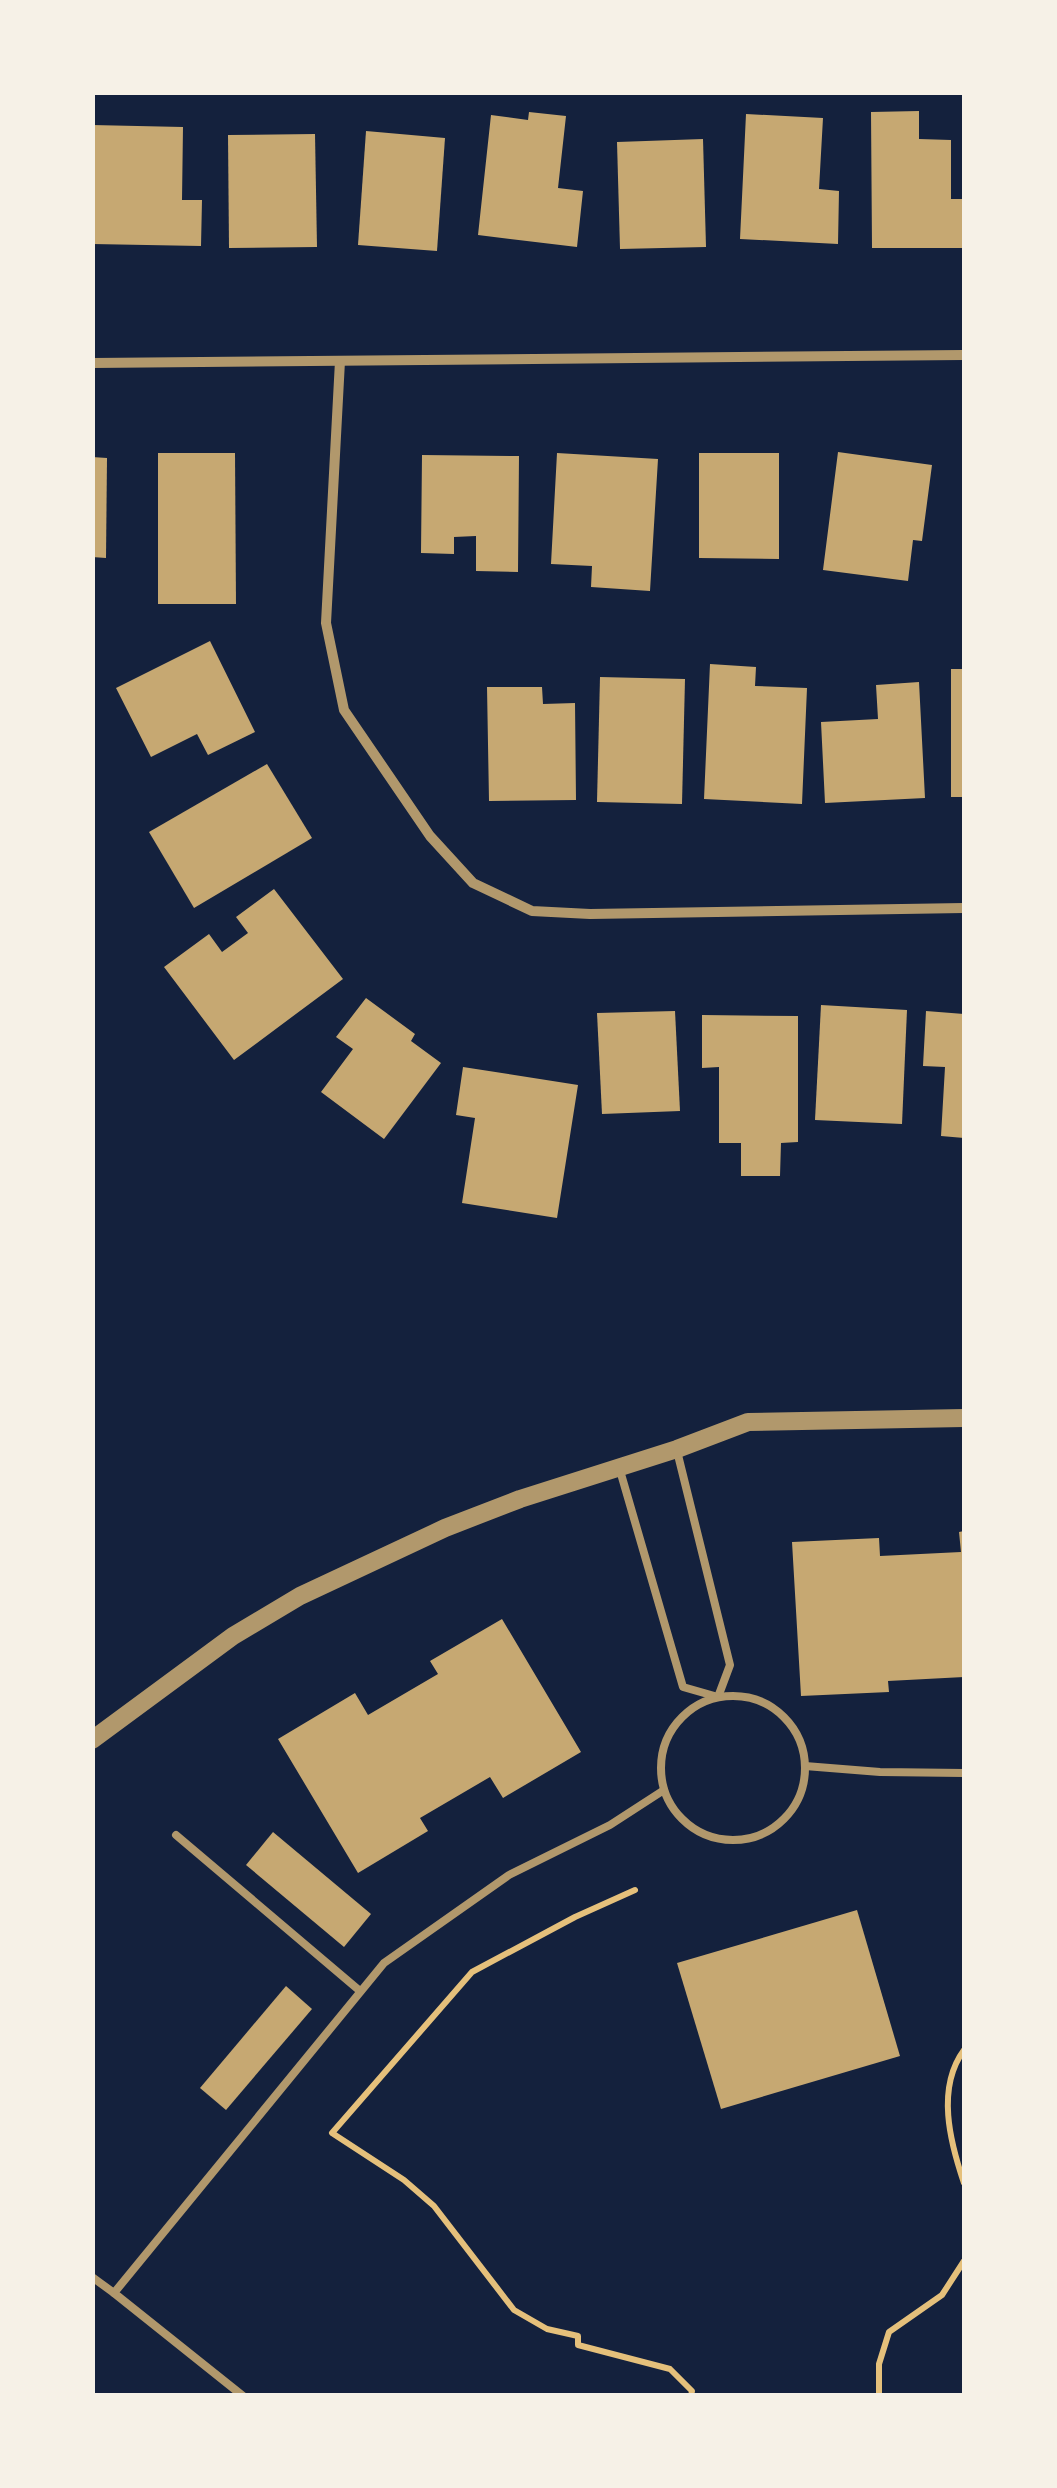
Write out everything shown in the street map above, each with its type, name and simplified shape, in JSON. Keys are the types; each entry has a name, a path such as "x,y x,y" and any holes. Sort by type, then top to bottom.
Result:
{"street":[{"path":"92,363 964,356"},
{"path":"340,361 326,623 344,710 430,836 473,883 532,911 590,914 964,908"},
{"path":"92,1740 233,1636 300,1596 445,1528 748,1422 964,1418"}],"lane":[{"path":"619,1467 682,1687 718,1697 759,1700 778,1711 802,1746 802,1789 792,1810 776,1826 745,1838 711,1837 691,1826 675,1810 664,1790 661,1766 665,1742 677,1722 695,1706 718,1697 730,1664 676,1449"},
{"path":"805,1766 964,1773"},
{"path":"114,2294 384,1962 508,1875 610,1825 664,1790"},
{"path":"176,1835 360,1991"},
{"path":"92,2277 243,2396"}],"path":[{"path":"635,1890 472,1972 332,2133 404,2180 434,2206 514,2310 547,2329 578,2336 578,2345 670,2370 692,2396"},
{"path":"964,2050 952,2070 949,2111 950,2141 964,2183"},
{"path":"879,2396 879,2364 889,2332 942,2295 964,2261"}],"building":[{"path":"919,111 919,139 951,140 951,199 964,199 964,248 872,248 871,112"},
{"path":"529,112 566,116 558,188 583,191 577,247 478,235 491,115 528,120"},
{"path":"746,114 823,118 819,189 839,191 838,244 740,239"},
{"path":"92,125 183,127 182,200 202,200 201,246 92,244"},
{"path":"366,131 445,138 437,251 358,245"},
{"path":"315,134 317,247 229,248 228,135"},
{"path":"703,139 706,247 620,249 617,142"},
{"path":"838,452 932,465 922,541 913,540 908,581 823,570"},
{"path":"158,453 235,453 236,604 158,604"},
{"path":"557,453 658,459 650,591 591,587 592,566 551,564"},
{"path":"699,453 779,453 779,559 699,558"},
{"path":"422,455 519,456 518,572 476,571 476,536 454,537 454,554 421,553"},
{"path":"92,457 107,458 106,558 92,557"},
{"path":"210,641 255,732 208,755 197,734 151,757 116,688"},
{"path":"710,664 756,667 755,686 807,688 802,804 704,799"},
{"path":"951,669 964,669 964,797 951,797"},
{"path":"600,677 685,679 682,804 597,802"},
{"path":"919,682 925,798 825,803 821,722 878,719 876,685"},
{"path":"487,687 542,687 543,704 575,703 576,800 489,801"},
{"path":"267,764 312,838 194,908 149,832"},
{"path":"274,889 343,979 234,1060 164,967 209,934 222,952 248,933 236,917"},
{"path":"366,998 415,1034 411,1041 441,1063 384,1139 321,1092 353,1049 336,1037"},
{"path":"821,1005 907,1010 902,1124 815,1120"},
{"path":"675,1011 680,1111 602,1114 597,1013"},
{"path":"926,1011 964,1014 964,1138 941,1136 945,1067 923,1066"},
{"path":"702,1015 798,1016 798,1142 781,1143 780,1176 741,1176 741,1143 719,1143 719,1067 702,1068"},
{"path":"463,1067 578,1085 557,1218 462,1203 475,1118 456,1115"},
{"path":"964,1531 964,1677 888,1681 889,1692 801,1696 792,1542 879,1538 880,1556 961,1552 959,1532"},
{"path":"502,1619 581,1752 503,1798 490,1777 420,1818 428,1831 358,1873 278,1739 355,1693 368,1715 438,1674 430,1661"},
{"path":"273,1832 371,1914 344,1947 246,1865"},
{"path":"857,1910 900,2056 721,2109 677,1963"},
{"path":"286,1986 312,2009 226,2110 200,2088"}]}
